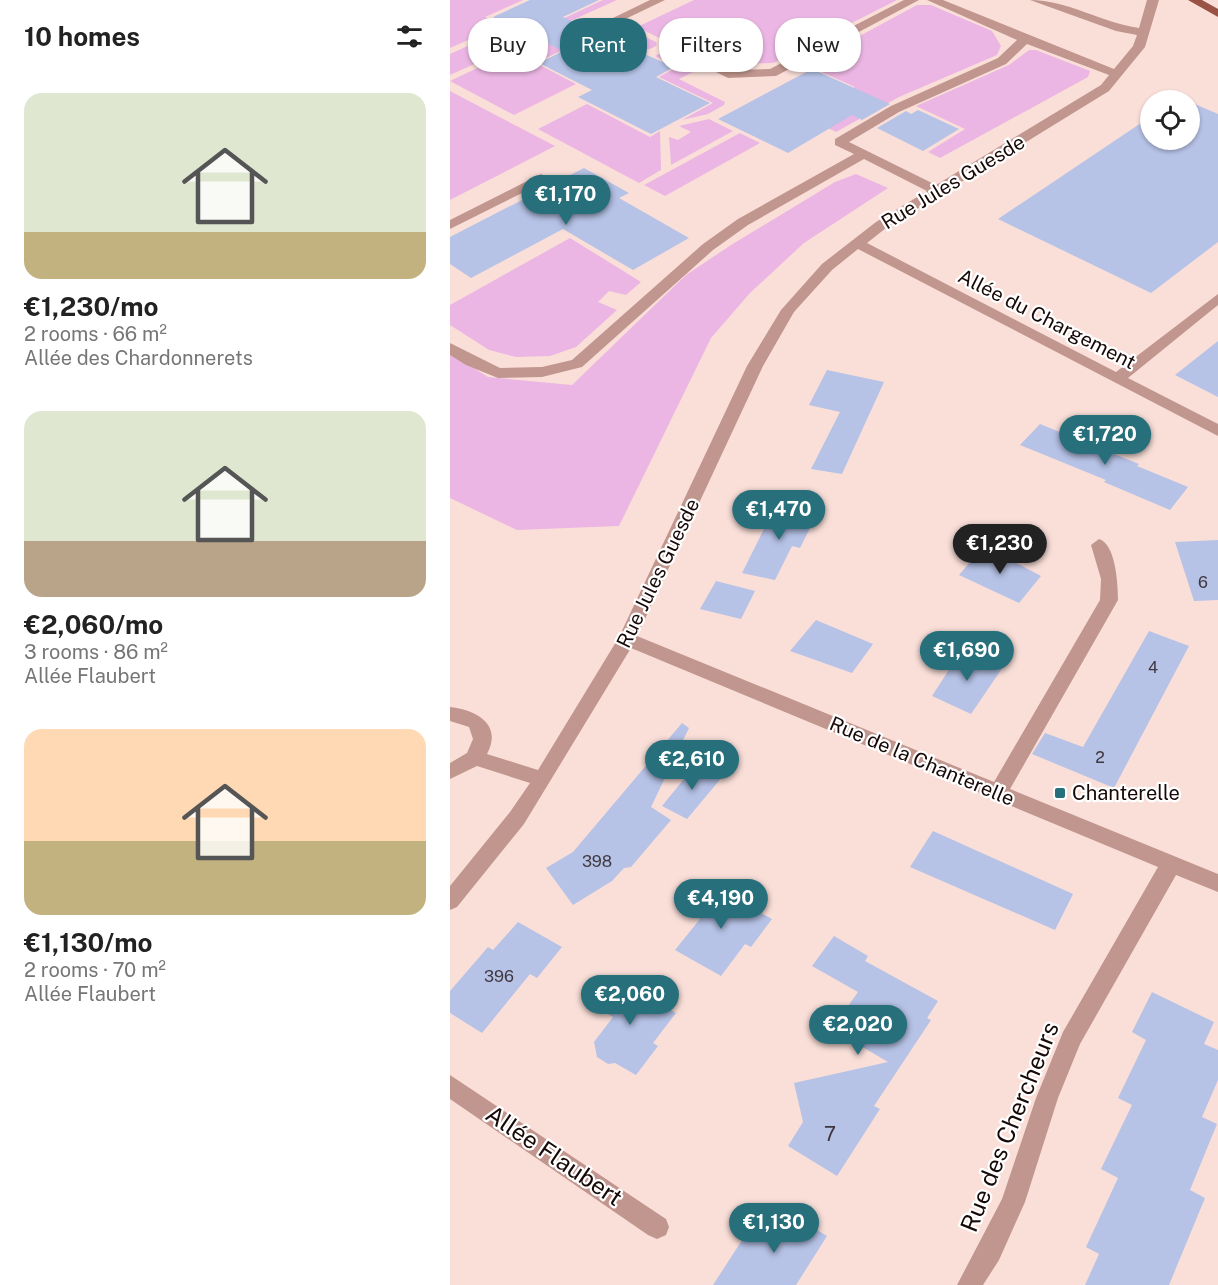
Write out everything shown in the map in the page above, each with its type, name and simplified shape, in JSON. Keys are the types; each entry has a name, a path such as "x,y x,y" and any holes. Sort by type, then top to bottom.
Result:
{"main road":[{"path":"1194,0 1218,14"}],"street":[{"path":"620,18 659,0"},
{"path":"724,72 728,74 772,73 913,0"},
{"path":"933,0 1116,74"},
{"path":"1036,0 1120,29 1143,32"},
{"name":"Rue Jules Guesde","path":"450,901 517,818 627,639 772,333 806,288 857,243 935,190 1045,127 1105,88 1139,46 1153,0"},
{"path":"935,190 840,142 895,109 1002,61 1025,39"},
{"path":"450,348 471,362 498,374 542,372 576,364 708,247 743,222 864,154"},
{"path":"450,225 541,178"},
{"name":"Allée du Chargement","path":"857,243 1218,431"},
{"path":"1117,379 1218,298"},
{"path":"998,793 1109,600 1110,579 1099,545"},
{"name":"Rue de la Chanterelle","path":"627,639 1218,883"},
{"path":"450,714 471,718 480,726 484,736 482,747 476,758 467,765 450,771"},
{"path":"476,758 543,779"},
{"name":"Rue des Chercheurs","path":"969,1285 990,1251 1013,1202 1047,1098 1071,1039 1171,864"},
{"name":"Allée Flaubert","path":"450,1086 657,1227"}],"shaded area":[{"path":"450,0 523,0 485,17 487,18 468,18 468,40 450,48"},
{"path":"603,0 617,0 577,18 564,18"},
{"path":"694,0 897,0 861,18 775,18 775,62 773,63 763,63 763,18 659,18 659,38 647,32 647,22"},
{"path":"917,5 931,5 992,31 1001,46 997,55 899,97 836,132 822,125 838,97 855,87 822,72 861,72 861,35"},
{"path":"560,20 560,26 548,31 548,26"},
{"path":"560,29 560,51 548,57 548,35"},
{"path":"647,38 656,42 657,45 647,49"},
{"path":"468,46 468,67 450,75 450,54"},
{"path":"1029,50 1036,50 1090,71 1088,77 940,158 928,152 965,129 916,106 1009,65"},
{"path":"548,69 576,84 514,115 450,81 469,72 548,72"},
{"path":"668,72 693,72 679,79 725,102 724,105 708,114 682,120 713,103 659,77"},
{"path":"450,91 555,146 450,200"},
{"path":"587,104 650,137 660,131 661,170 639,183 538,129"},
{"path":"709,119 733,131 671,165 669,137 678,140 691,132 679,126"},
{"path":"740,133 760,143 665,196 644,185"},
{"path":"856,174 888,188 804,243 750,293 711,338 619,526 517,530 450,498 450,353 488,377 572,385 686,275 835,182"},
{"path":"570,238 641,282 626,295 609,291 598,302 617,310 576,347 550,356 516,357 489,350 450,325 450,305"}],"building":[{"path":"530,0 599,0 563,17 565,18 560,18 560,50 548,44 548,18 493,17"},
{"path":"560,52 560,72 647,72 647,55 659,60 659,72 665,72 656,77 710,103 651,134 578,97 592,90 548,68 548,58"},
{"path":"806,72 819,72 890,104 862,120 852,115 788,153 718,119"},
{"path":"1200,106 1218,114 1218,242 1151,293 998,219 1140,124 1140,150 1200,150"},
{"path":"918,110 959,129 923,151 877,128 906,111 911,114"},
{"path":"584,168 629,193 619,198 689,238 633,270 563,229 471,278 450,264 450,237"},
{"path":"1218,341 1218,397 1175,375"},
{"path":"827,370 884,382 842,474 811,469 840,412 809,405"},
{"path":"1040,424 1139,464 1137,466 1188,487 1170,510 1104,482 1106,480 1020,445"},
{"path":"776,505 817,514 800,548 792,546 775,580 742,573"},
{"path":"1218,540 1218,600 1194,601 1175,542"},
{"path":"984,546 1041,576 1019,603 959,575"},
{"path":"716,581 755,591 741,619 700,609"},
{"path":"816,620 873,644 852,673 790,651"},
{"path":"1149,631 1189,646 1114,788 1032,754 1045,733 1083,747"},
{"path":"961,651 1003,667 971,714 932,696"},
{"path":"682,723 689,728 651,807 671,820 631,867 624,868 612,881 573,905 546,868 573,852"},
{"path":"697,763 723,776 687,819 662,806"},
{"path":"933,831 1073,894 1055,930 910,867"},
{"path":"710,885 772,919 751,947 745,944 721,976 675,950 700,919 689,913"},
{"path":"518,922 562,947 537,978 530,974 482,1033 450,1013 450,991 488,947 493,950"},
{"path":"834,936 868,956 865,961 938,1001 927,1018 931,1020 874,1106 880,1109 837,1176 788,1146 803,1122 794,1083 888,1062 832,1029 858,992 812,966"},
{"path":"615,977 676,1013 653,1043 658,1046 636,1075 615,1063 608,1064 597,1057 594,1042 613,1017 593,1005"},
{"path":"1152,992 1214,1022 1204,1044 1218,1050 1218,1080 1202,1117 1217,1124 1190,1190 1205,1198 1169,1285 1085,1285 1099,1254 1086,1247 1118,1178 1101,1169 1132,1105 1118,1098 1146,1040 1132,1032"},
{"path":"778,1206 827,1236 796,1285 713,1285 746,1234 755,1241"}],"place":[{"name":"Chanterelle","path":"1060,793"}]}
